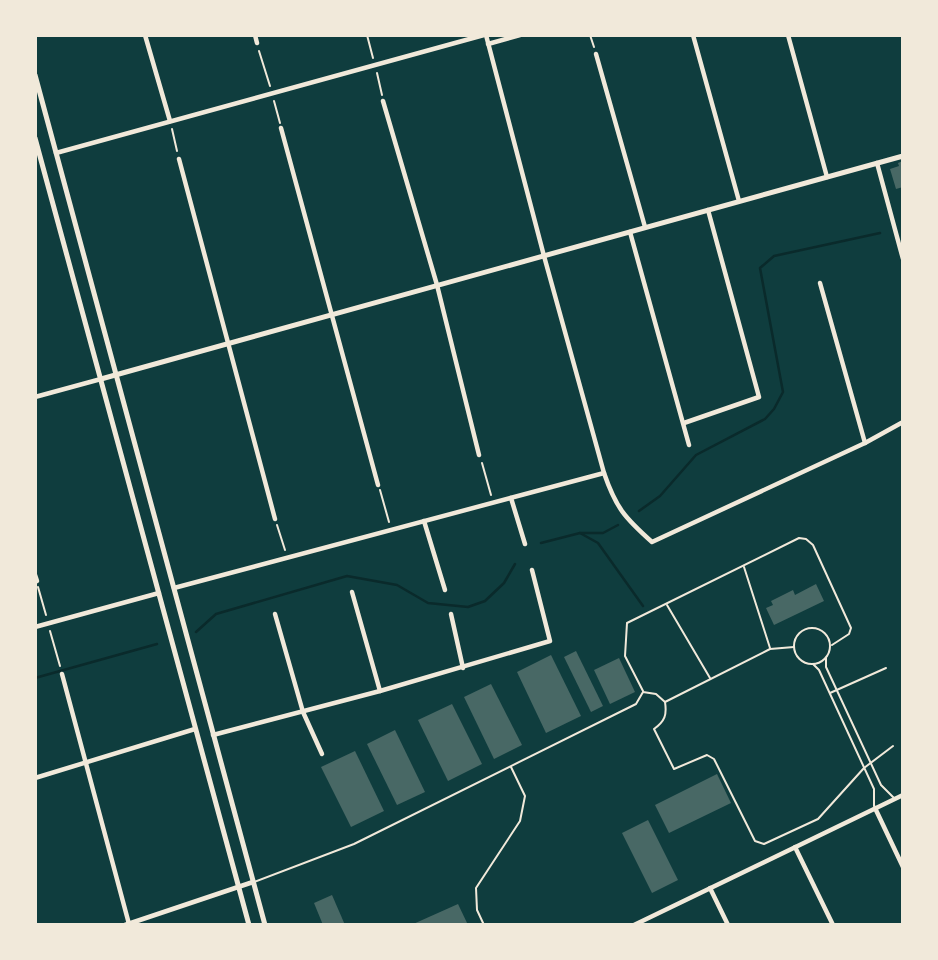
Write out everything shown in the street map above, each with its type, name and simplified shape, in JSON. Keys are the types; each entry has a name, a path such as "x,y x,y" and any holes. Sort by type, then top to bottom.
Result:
{"street":[{"path":"145,35 170,121"},
{"path":"255,35 257,43"},
{"path":"56,153 485,35 604,473 614,502 628,520 652,542 865,443 903,422"},
{"path":"488,44 520,35"},
{"path":"692,35 739,201"},
{"path":"788,35 827,177"},
{"path":"596,54 645,227"},
{"path":"35,75 265,925"},
{"path":"383,101 437,285 479,455"},
{"path":"281,128 378,485"},
{"path":"35,138 38,158 101,379 248,925"},
{"path":"35,397 903,156"},
{"path":"179,159 275,519"},
{"path":"877,163 903,259"},
{"path":"684,423 759,397 708,210"},
{"path":"630,232 689,446"},
{"path":"820,283 865,443"},
{"path":"174,588 604,473"},
{"path":"511,498 525,544"},
{"path":"424,521 445,590"},
{"path":"213,735 463,668 550,641 532,570"},
{"path":"352,592 380,691"},
{"path":"35,626 159,593"},
{"path":"275,614 303,712 322,754"},
{"path":"451,614 463,668"},
{"path":"62,674 127,924 253,882"},
{"path":"35,778 195,729"},
{"path":"634,925 903,795"},
{"path":"874,808 903,867"},
{"path":"795,847 833,925"},
{"path":"710,888 727,925"}],"lane":[{"path":"643,692 625,656 627,623 799,538 806,539 813,545 851,628 849,634 832,645 826,658 826,667 881,785 895,799"},
{"path":"744,565 770,649"},
{"path":"666,604 711,679"},
{"path":"832,645 825,633 811,628 799,634 794,647 800,659 813,664 819,670 874,789 874,808"},
{"path":"665,702 770,649 794,647"},
{"path":"813,664 826,658"},
{"path":"830,693 886,668"},
{"path":"643,692 656,694 665,702 667,712 663,722 654,729 674,769 707,755 714,759 755,841 759,844 818,818 864,768 893,746"},
{"path":"253,882 354,844 636,704 643,692"},
{"path":"484,925 477,910 476,888 520,821 525,796 511,766"}],"path":[{"path":"590,35 596,54"},
{"path":"257,43 281,128"},
{"path":"170,121 179,159"},
{"path":"479,455 493,502"},
{"path":"378,485 391,530"},
{"path":"275,519 287,558"}],"building":[{"path":"903,161 903,187 896,189 890,169 899,166 898,163"},
{"path":"816,584 824,601 774,625 766,608 773,605 771,601 793,590 795,595"},
{"path":"576,651 603,706 591,712 564,657"},
{"path":"551,655 581,716 546,733 517,672"},
{"path":"619,658 635,692 610,704 594,670"},
{"path":"491,684 522,745 494,759 464,697"},
{"path":"452,704 482,764 448,781 418,720"},
{"path":"395,730 425,792 397,805 367,744"},
{"path":"355,751 384,811 351,827 321,767"},
{"path":"717,774 731,803 669,833 655,805"},
{"path":"648,820 678,880 652,893 622,833"},
{"path":"332,895 345,925 323,925 314,903"},
{"path":"458,904 468,925 411,925"}],"waterway":[{"path":"639,511 660,496 696,455 765,419 783,392 760,268 774,256 880,233"},
{"path":"541,543 580,533 603,533 618,525"},
{"path":"580,533 598,543 643,606"},
{"path":"196,632 216,614 347,576 397,585 428,603 468,607 485,601 504,583 515,564"},
{"path":"35,678 157,644"}]}
